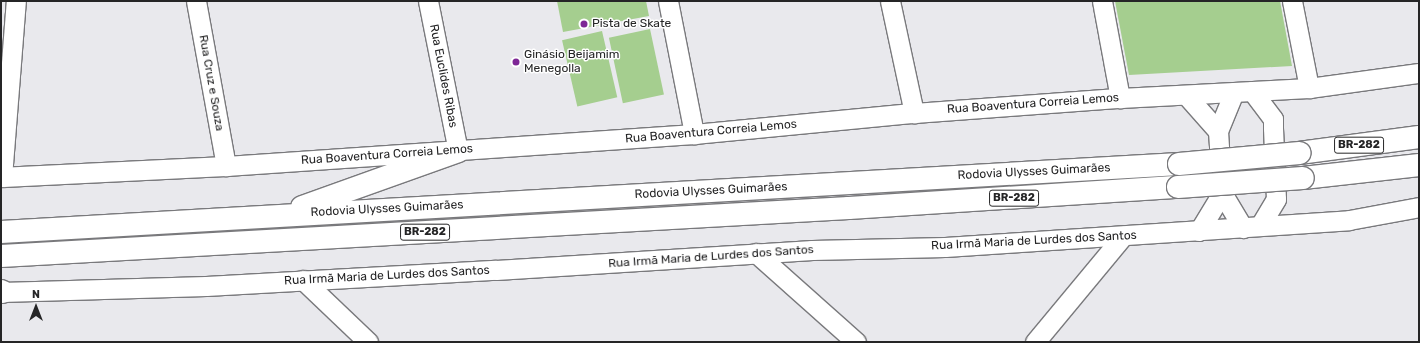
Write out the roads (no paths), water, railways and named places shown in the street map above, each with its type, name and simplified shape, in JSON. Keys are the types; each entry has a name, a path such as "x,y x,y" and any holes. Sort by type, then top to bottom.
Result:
{"highway":[{"name":"Rodovia Ulysses Guimarães","path":"1,232 1179,164 1299,153 1419,137"},
{"path":"278,215 458,151"},
{"name":"Rodovia Ulysses Guimarães","path":"1,256 849,208 1178,187 1303,178 1419,165"}],"street":[{"path":"1,177 16,1"},
{"name":"Rua Cruz e Souza","path":"196,1 226,166"},
{"name":"Rua Euclides Ribas","path":"428,1 458,151"},
{"path":"668,1 694,134"},
{"path":"890,1 914,113"},
{"path":"1102,1 1120,98"},
{"path":"1292,1 1309,88"},
{"name":"Rua Boaventura Correia Lemos","path":"1,177 226,166 694,134 914,113 1120,98 1309,88 1419,73"},
{"path":"1289,89 1272,119 1276,199 1300,224"},
{"path":"1199,231 1222,193 1218,131 1243,92 1272,119"},
{"path":"1186,95 1218,131"},
{"path":"1222,193 1252,227 1276,199"},
{"name":"Rua Irmã Maria de Lurdes dos Santos","path":"2,292 206,286 496,270 812,250 945,247 1349,220 1419,207"},
{"path":"1035,342 1123,236"},
{"path":"756,253 856,342"},
{"path":"303,280 368,342"}],"place":[{"name":"Pista de Skate","path":"584,24"},
{"name":"Ginásio Beijamim Menegolla","path":"516,62"}]}
